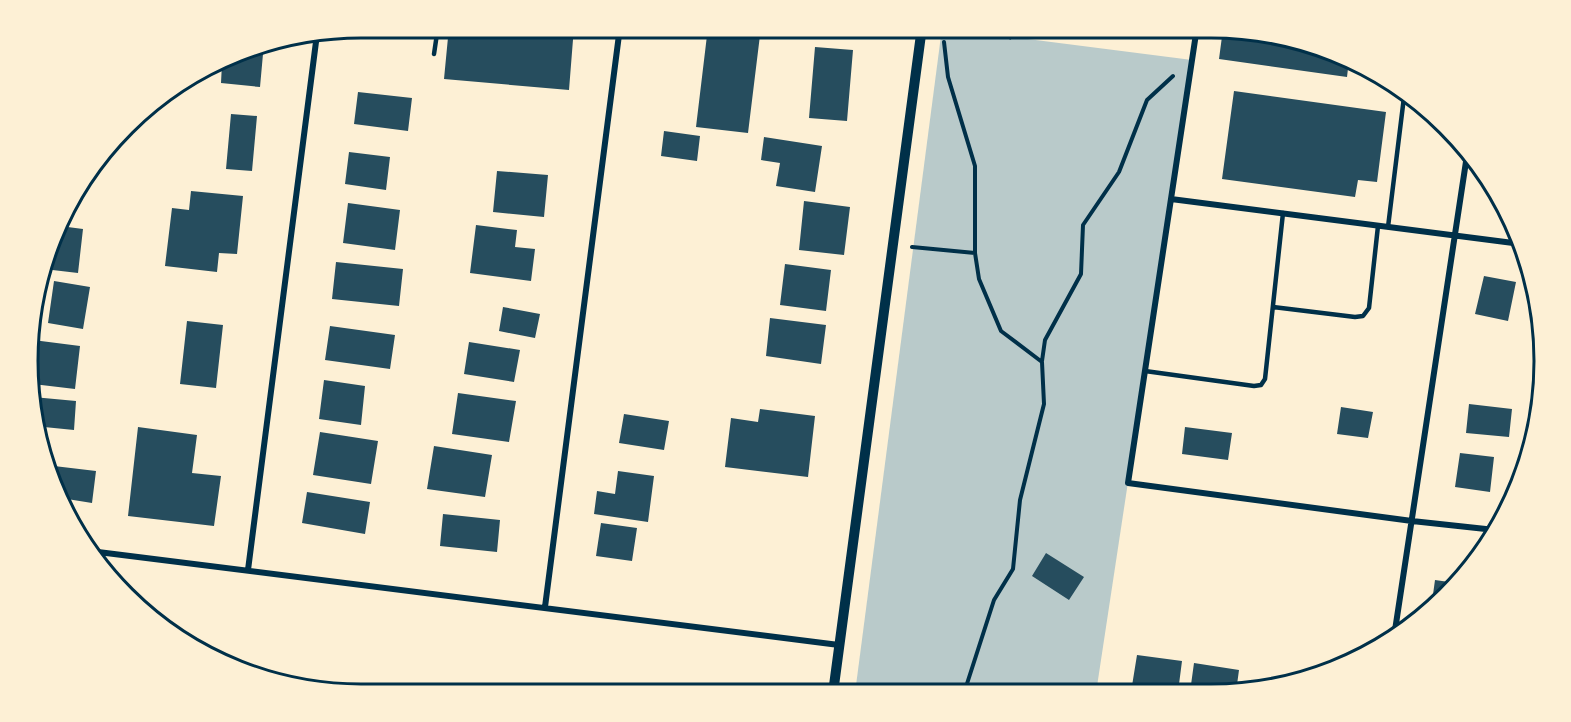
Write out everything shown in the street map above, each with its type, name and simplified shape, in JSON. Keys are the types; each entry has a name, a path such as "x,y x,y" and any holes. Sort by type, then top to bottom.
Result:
{"street":[{"path":"544,607 619,38"},
{"path":"834,684 921,38"},
{"path":"1195,38 1128,483 1486,529"},
{"path":"248,570 316,41"},
{"path":"1396,626 1466,163"},
{"path":"1171,199 1511,243"},
{"path":"100,552 839,645"}],"lane":[{"path":"434,54 436,38"},
{"path":"1388,227 1403,101"},
{"path":"1145,371 1254,386 1261,385 1264,379 1283,213"},
{"path":"1272,307 1363,316 1370,308 1378,226"}],"path":[{"path":"944,42 948,77 975,166 975,253 979,279 1001,332 1042,362"},
{"path":"967,684 993,600 1013,569 1020,500 1044,404 1042,362 1045,340 1081,274 1083,225 1119,172 1147,99 1192,60"},
{"path":"912,247 975,253"}],"shaded area":[{"path":"941,38 1020,38 1192,60 1097,684 856,684"}],"building":[{"path":"448,38 573,38 569,90 444,79"},
{"path":"707,38 760,38 748,133 696,127"},
{"path":"1222,38 1231,38 1294,49 1348,69 1347,77 1219,59"},
{"path":"815,47 853,50 847,121 809,118"},
{"path":"263,53 260,87 221,83 222,69"},
{"path":"1234,91 1386,112 1377,182 1358,180 1355,197 1222,179"},
{"path":"358,92 412,98 408,131 354,124"},
{"path":"231,114 257,116 252,171 226,169"},
{"path":"664,131 700,136 697,161 661,156"},
{"path":"764,137 822,146 815,192 776,186 780,163 761,160"},
{"path":"349,152 390,157 386,190 345,184"},
{"path":"497,171 548,175 544,217 493,212"},
{"path":"191,191 243,196 237,254 219,253 217,272 165,266 172,208 189,210"},
{"path":"804,201 850,207 844,255 799,250"},
{"path":"348,203 400,210 395,250 343,243"},
{"path":"476,225 517,230 515,247 535,249 531,281 470,273"},
{"path":"67,227 83,229 78,273 51,270"},
{"path":"336,262 403,269 399,306 332,299"},
{"path":"785,264 831,270 826,311 780,305"},
{"path":"1484,276 1516,282 1508,321 1475,314"},
{"path":"54,281 90,287 83,329 48,323"},
{"path":"503,307 540,314 535,338 499,331"},
{"path":"770,318 826,325 821,364 766,356"},
{"path":"187,321 223,325 216,388 180,384"},
{"path":"330,326 395,335 390,369 325,360"},
{"path":"38,341 80,346 75,389 38,385"},
{"path":"469,342 520,350 514,382 464,374"},
{"path":"324,380 365,386 361,425 319,419"},
{"path":"458,393 516,401 509,442 452,434"},
{"path":"39,398 76,401 74,430 45,427"},
{"path":"1469,404 1512,409 1509,437 1466,433"},
{"path":"1341,407 1373,412 1368,438 1337,434"},
{"path":"760,409 815,416 808,477 725,467 731,418 758,422"},
{"path":"624,414 669,421 664,450 619,443"},
{"path":"138,427 197,435 192,473 221,476 214,526 128,516"},
{"path":"1185,427 1232,433 1228,460 1182,454"},
{"path":"320,432 378,441 371,484 313,475"},
{"path":"434,446 492,455 485,497 427,489"},
{"path":"1460,453 1494,457 1490,492 1455,487"},
{"path":"55,466 96,471 92,503 69,499"},
{"path":"618,471 654,476 648,522 594,514 597,491 615,494"},
{"path":"307,492 370,502 365,534 302,523"},
{"path":"443,514 500,520 497,552 440,546"},
{"path":"601,523 637,528 632,561 596,556"},
{"path":"1046,553 1084,577 1069,600 1032,576"},
{"path":"1435,580 1446,582 1439,590 1433,595"},
{"path":"1137,655 1182,661 1179,684 1132,684"},
{"path":"1194,663 1239,670 1237,683 1191,684"}]}
